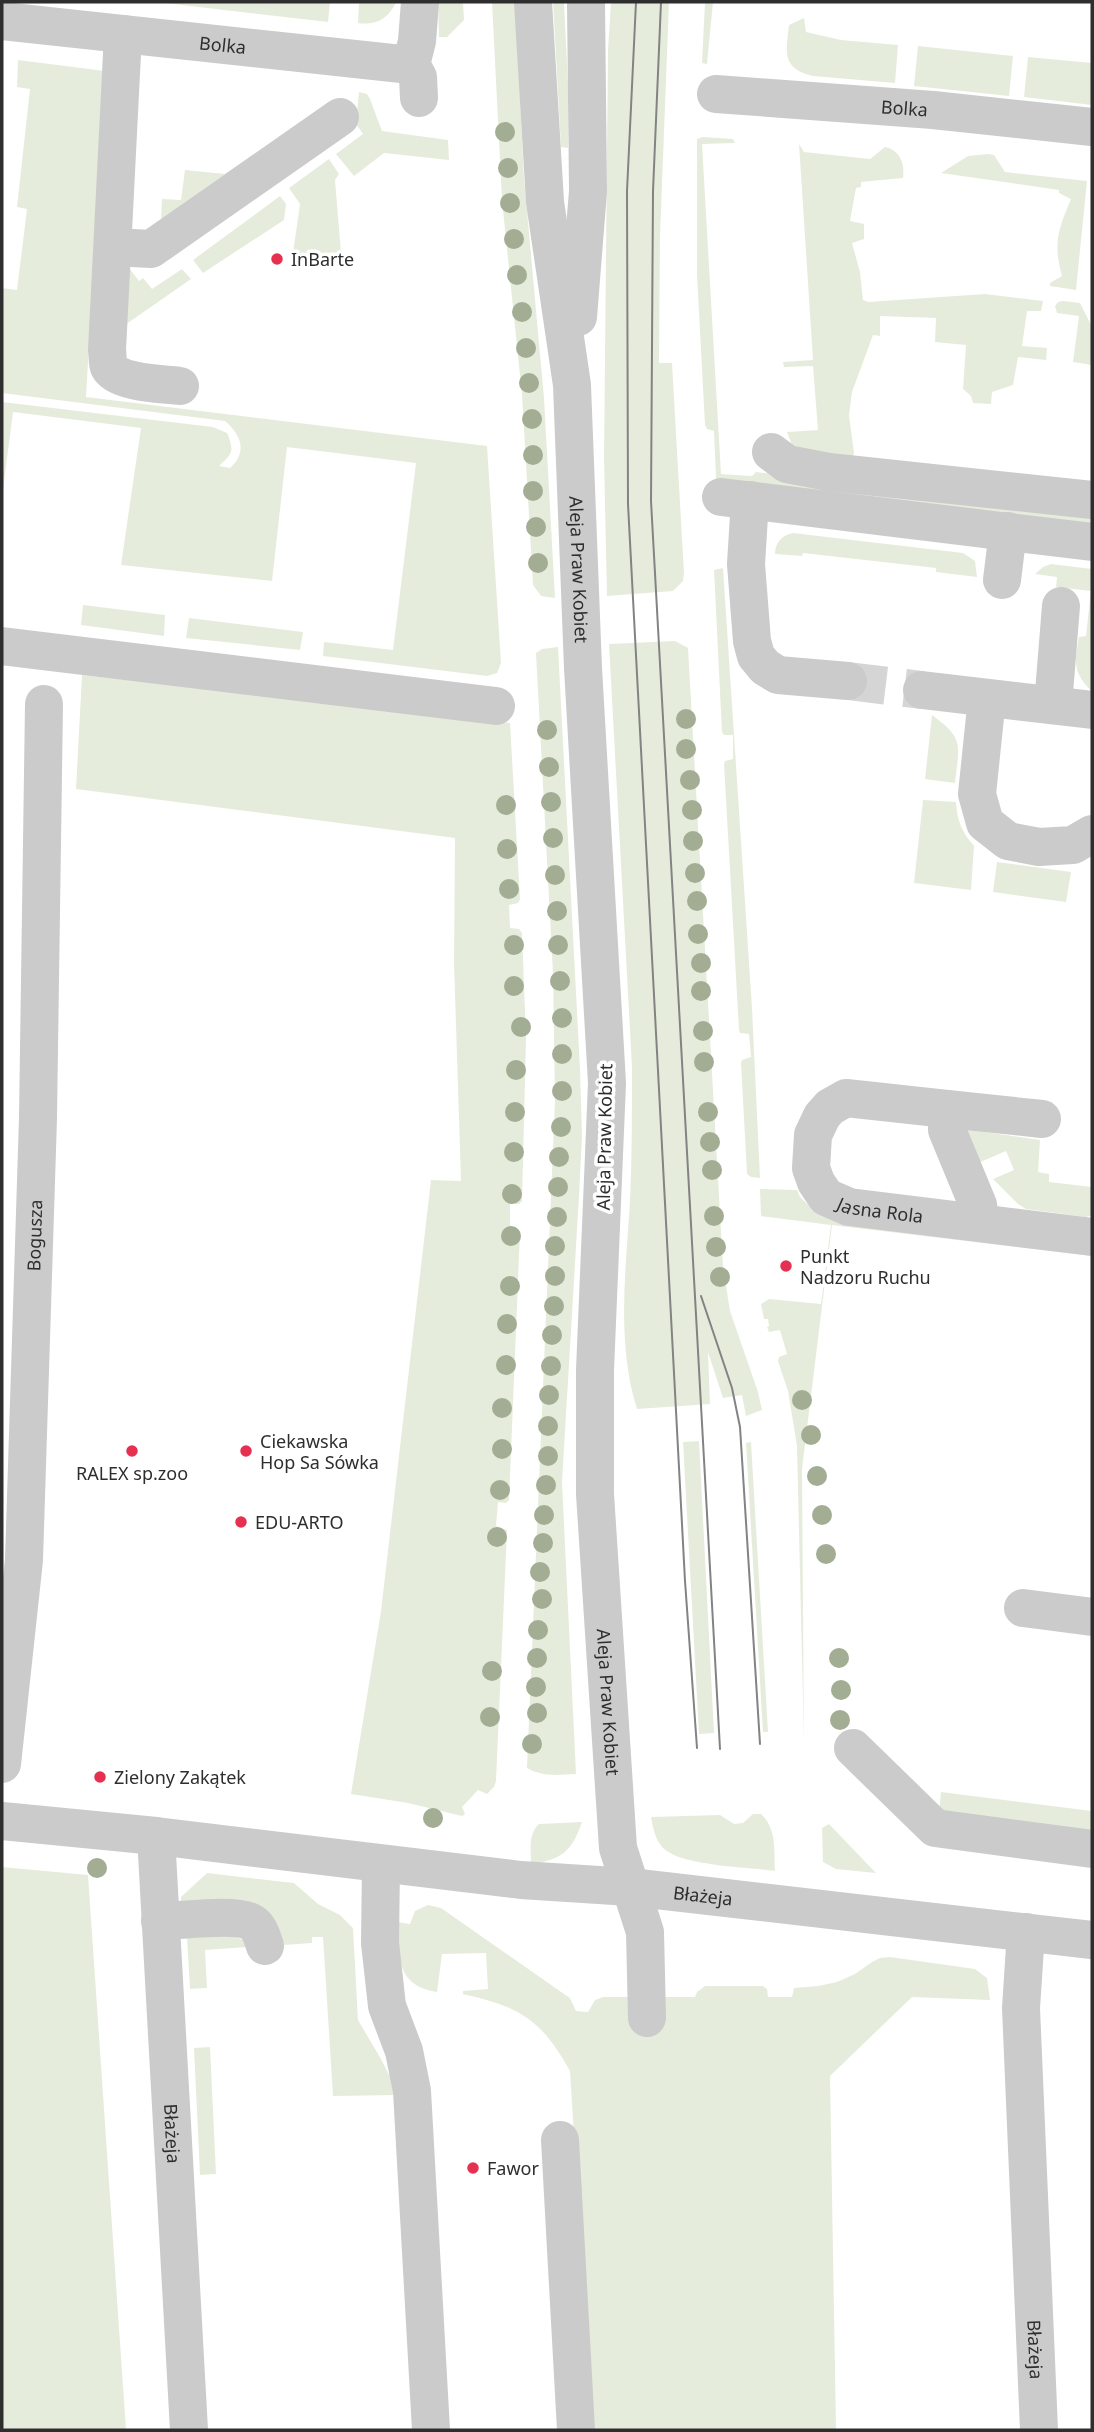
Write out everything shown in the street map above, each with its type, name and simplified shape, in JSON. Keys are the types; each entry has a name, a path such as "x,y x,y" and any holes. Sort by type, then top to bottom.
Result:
{"street":[{"name":"Bolka","path":"2,21 73,15 123,34 415,82 420,2"},
{"name":"Aleja Praw Kobiet","path":"533,2 545,202 572,385 583,668 607,1083 595,1370 595,1494 614,1811 618,1848 645,1931 647,2018"},
{"name":"Aleja Praw Kobiet","path":"572,385 588,191 586,2"},
{"path":"123,34 108,366 116,375 141,382 180,386"},
{"name":"Bolka","path":"716,94 933,110 1092,127"},
{"path":"113,247 150,249 340,117"},
{"path":"771,452 787,464 829,472 1092,500"},
{"path":"848,681 778,675 765,667 756,656 736,498 1092,542"},
{"path":"1002,580 1007,531"},
{"path":"1053,705 1061,606"},
{"path":"2,646 496,706"},
{"path":"922,690 1092,709"},
{"path":"987,698 977,794 985,822 1008,841 1039,847 1073,845 1092,834"},
{"name":"Bogusza","path":"2,1764 24,1560 38,1118 44,704"},
{"name":"Jasna Rola","path":"1042,1119 846,1098 830,1107 822,1116 813,1135 811,1168 826,1197 849,1208 1092,1237"},
{"path":"947,1109 947,1130 978,1205 981,1223"},
{"path":"1023,1608 1092,1617"},
{"path":"853,1748 935,1828 1092,1849"},
{"name":"Błażeja","path":"2,1821 156,1836 522,1880 630,1887 1092,1940"},
{"name":"Błażeja","path":"156,1836 189,2430"},
{"path":"381,1864 380,1943 387,2006 404,2052 412,2091 431,2430"},
{"path":"160,1921 232,1918 244,1920 253,1923 260,1931 265,1946"},
{"name":"Błażeja","path":"1026,1932 1021,2007 1040,2430"},
{"path":"560,2140 576,2430"}],"green space":[{"path":"156,2 330,2 328,22"},
{"path":"359,2 396,2 381,20 365,24 358,23"},
{"path":"438,2 463,2 464,20 447,37 439,37"},
{"path":"492,2 515,2 524,178 544,398 555,598 541,596 533,585 522,395 502,200"},
{"path":"553,2 564,2 568,148 561,147"},
{"path":"611,2 669,2 660,236 659,363 672,363 684,573 683,581 673,591 607,596 604,459 608,50"},
{"path":"705,2 713,2 707,64 702,63"},
{"path":"804,18 806,32 841,40 898,45 895,83 813,76 795,68 787,51 789,25"},
{"path":"918,46 1013,56 1009,96 914,86"},
{"path":"1028,57 1092,63 1092,105 1024,97"},
{"path":"18,60 105,71 86,397 487,446 501,663 497,673 487,676 323,656 324,642 393,650 416,463 287,447 272,581 121,565 141,428 13,412 2,497 2,402 213,427 227,433 231,444 229,455 219,466 230,468 241,450 235,432 225,421 2,393 2,288 17,290 27,209 17,207 30,89 17,87"},
{"path":"359,92 367,94 370,99 382,131 448,140 449,160 384,153 354,176 336,154 363,134 356,124"},
{"path":"697,139 733,139 735,143 702,144 721,474 752,476 756,472 1092,510 1092,525 716,479 714,431 707,429 705,425 697,275"},
{"path":"799,144 804,152 870,159 885,147 900,158 903,178 861,182 861,187 856,188 850,221 864,224 864,239 852,243 860,272 863,300 868,302 985,294 1043,301 1041,311 1027,311 1022,346 1047,348 1046,360 1018,357 1013,385 992,392 991,404 973,403 971,396 963,389 966,345 935,342 936,318 880,316 880,336 873,335 852,392 849,415 854,453 852,458 794,450 787,432 818,430 813,366 784,367 783,362 813,360"},
{"path":"994,155 1005,172 1087,181 1076,290 1050,286 1050,283 1062,276 1057,245 1071,199 1059,193 1059,190 941,173 968,156"},
{"path":"329,159 339,174 335,180 341,253 293,253 300,204 289,188"},
{"path":"185,170 225,174 161,219 162,199 181,200"},
{"path":"280,196 286,204 284,220 203,273 193,260"},
{"path":"129,268 139,281 143,278 152,289 182,269 191,279 125,325"},
{"path":"1063,301 1080,303 1092,327 1092,365 1073,362 1079,316 1057,313 1055,306"},
{"path":"793,533 963,553 975,561 977,577 936,572 936,568 803,553 802,556 775,554 780,540"},
{"path":"1051,564 1092,569 1092,692 1081,679 1076,667 1079,637 1086,636 1091,591 1056,587 1057,577 1035,574"},
{"path":"723,568 752,1008 760,1178 747,1174 741,1063 751,1057 749,1034 740,1033 739,1030 724,764 725,761 733,759 733,735 724,735 722,732 714,570"},
{"path":"83,605 165,615 164,636 81,625"},
{"path":"189,618 303,632 300,650 186,638"},
{"path":"675,641 688,648 723,1267 730,1311 762,1410 746,1416 742,1395 723,1398 708,1352 710,1404 637,1409 626,1358 624,1305 631,1184 632,1067 609,644"},
{"path":"558,647 582,1136 562,1482 576,1774 557,1775 539,1773 527,1768 555,1101 553,974 536,653 542,649"},
{"path":"82,675 510,723 520,899 518,903 509,905 510,928 519,929 522,933 526,1038 522,1201 519,1204 510,1204 510,1228 520,1232 509,1500 506,1503 498,1502 496,1526 507,1530 496,1781 487,1794 478,1790 462,1807 465,1814 462,1816 408,1803 351,1794 381,1611 431,1180 461,1181 454,963 455,838 76,789"},
{"path":"932,715 955,737 958,760 955,783 925,779"},
{"path":"923,800 956,802 961,826 974,846 971,890 914,883"},
{"path":"997,862 1071,872 1066,902 993,892"},
{"path":"967,1131 1040,1140 1038,1172 1049,1174 1049,1182 1092,1187 1092,1215 1086,1217 1026,1209 1018,1204 993,1179 1014,1170 1006,1151 978,1163"},
{"path":"760,1189 797,1190 800,1197 816,1212 1092,1253 1092,1256 832,1225 802,1469 804,1743 797,1446 788,1391 778,1361 779,1357 787,1354 780,1330 769,1332 768,1319 764,1319 761,1304 769,1299 821,1304 831,1225 761,1216"},
{"path":"699,1441 714,1733 699,1734 683,1442"},
{"path":"751,1442 768,1732 763,1732 746,1443"},
{"path":"941,1792 1092,1811 1092,1836 939,1814"},
{"path":"753,1814 761,1814 770,1826 774,1840 775,1871 716,1865 672,1854 658,1841 651,1817 720,1815 734,1824 743,1823"},
{"path":"582,1822 570,1847 558,1857 531,1864 532,1837 539,1824"},
{"path":"829,1824 876,1873 836,1869 823,1862 822,1828"},
{"path":"2,1867 88,1875 126,2430 2,2430"},
{"path":"207,1873 294,1883 318,1904 340,1915 353,1928 358,2020 391,2079 394,2095 333,2096 323,1937 312,1937 312,1943 284,1945 281,1935 181,1901 181,1897"},
{"path":"428,1905 441,1908 570,1998 576,2011 588,2012 595,2000 603,1997 695,1997 705,1986 763,1986 767,1989 768,1997 792,1997 794,1988 837,1982 880,1958 890,1957 975,1969 987,1978 990,2000 912,1997 830,2076 836,2430 592,2430 570,2071 549,2039 527,2018 500,2004 463,1994 463,1991 488,1989 486,1953 442,1954 437,1992 413,1983 407,1976 400,1958 397,1922 410,1924 415,1911"},
{"path":"231,1935 244,1940 247,1947 205,1950 207,1988 190,1989 187,1937"},
{"path":"210,2047 216,2174 200,2175 194,2048"}],"tunnel":[{"path":"848,681 922,690"}],"tram line":[{"path":"636,2 627,191 628,504 685,1581 697,1748"},
{"path":"661,2 653,191 651,501 720,1749"},
{"path":"701,1296 732,1388 740,1427 760,1744"}],"place":[{"name":"InBarte","path":"277,259"},
{"name":"Punkt Nadzoru Ruchu","path":"786,1266"},
{"name":"RALEX sp.zoo","path":"132,1451"},
{"name":"Ciekawska Hop Sa Sówka","path":"246,1451"},
{"name":"EDU-ARTO","path":"241,1522"},
{"name":"Zielony Zakątek","path":"100,1777"},
{"name":"Fawor","path":"473,2168"}]}
